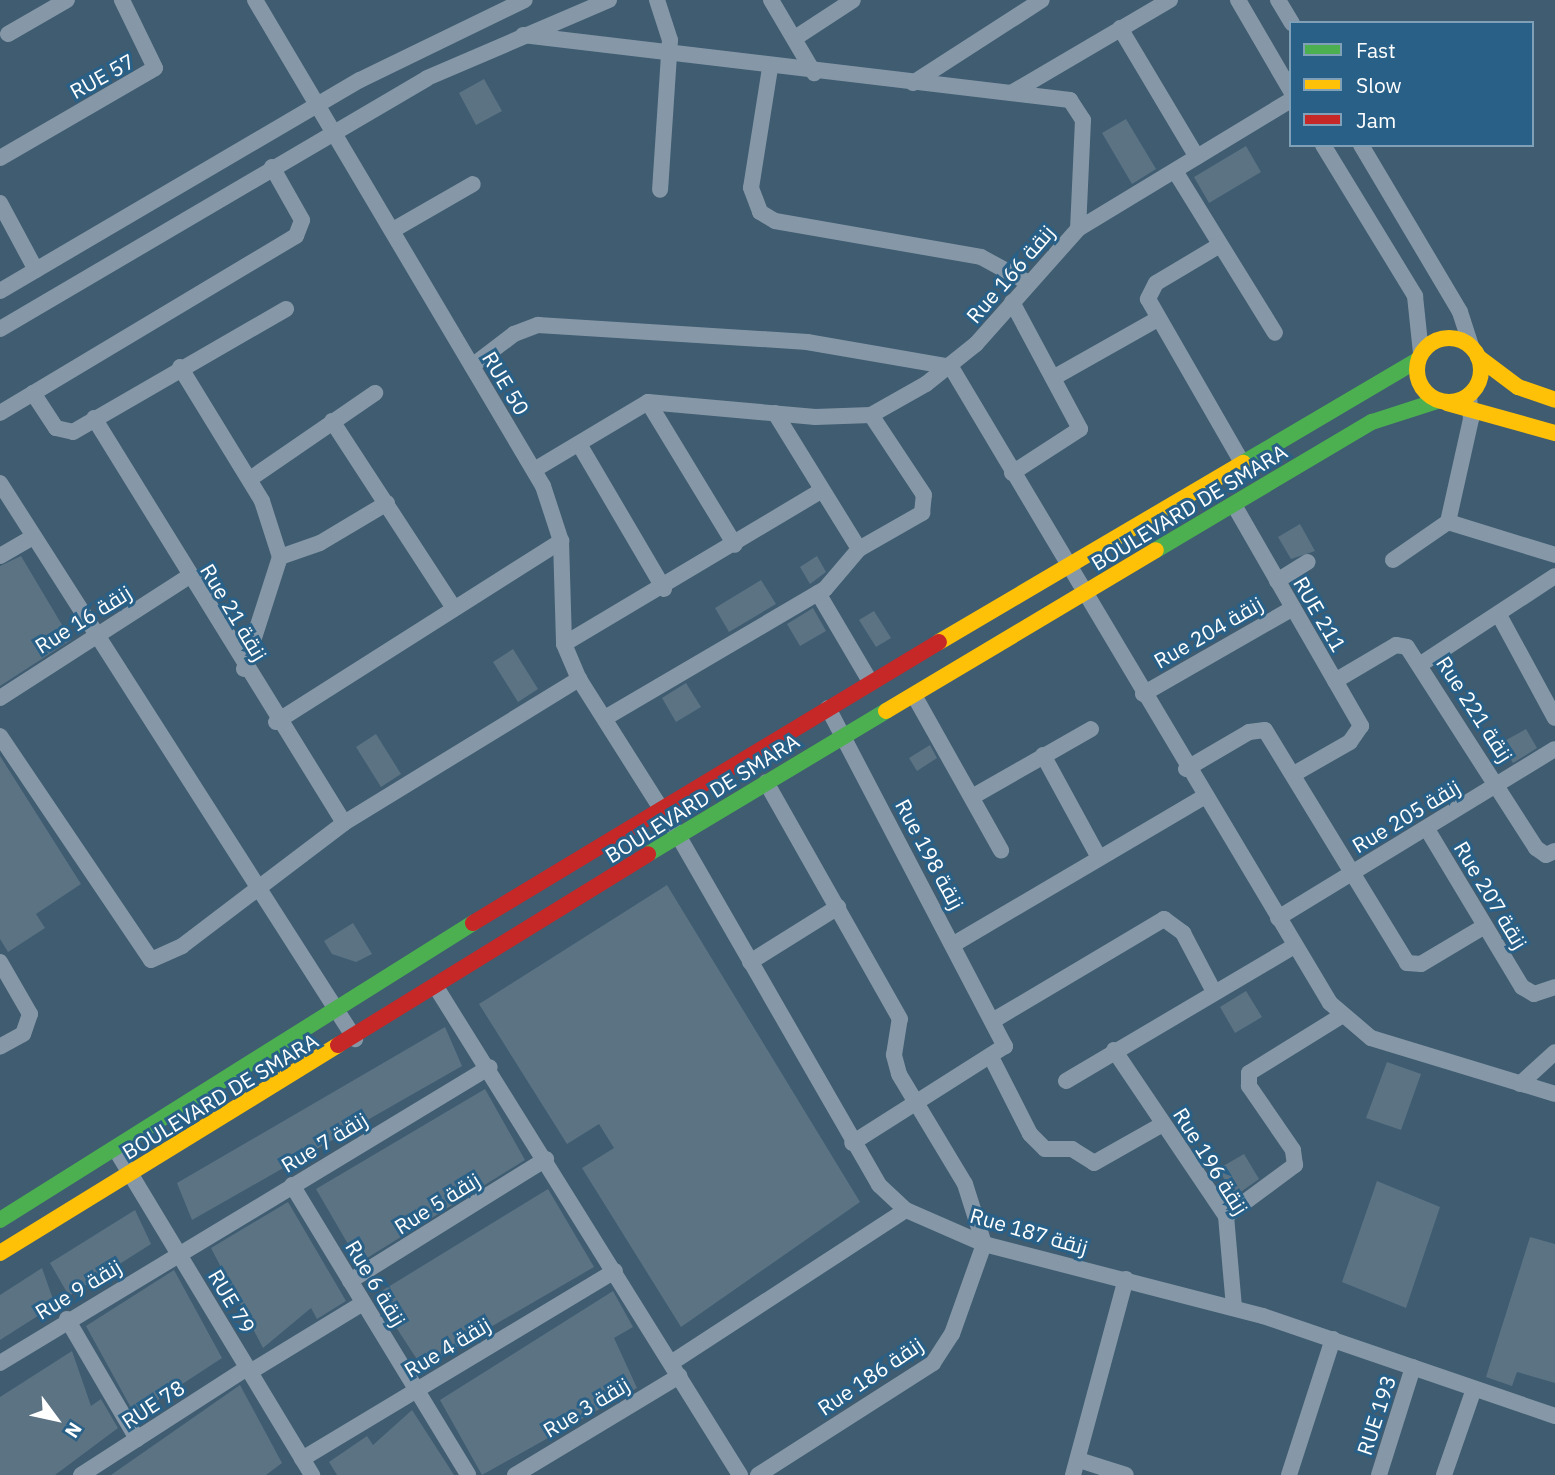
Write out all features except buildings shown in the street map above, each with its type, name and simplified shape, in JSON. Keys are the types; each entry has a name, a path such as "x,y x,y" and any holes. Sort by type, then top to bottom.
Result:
{"street":[{"path":"8,34 67,0"},
{"name":"RUE 57","path":"0,158 155,68 122,0"},
{"name":"RUE 50","path":"255,0 534,470 561,541 564,644 579,679 661,806"},
{"path":"0,291 318,105 525,0"},
{"path":"0,329 333,130 520,35 609,0"},
{"path":"657,0 670,56 660,190"},
{"path":"771,0 814,73"},
{"path":"795,38 853,0"},
{"path":"913,83 1042,0"},
{"path":"1013,92 1170,0"},
{"path":"1238,0 1289,88"},
{"path":"1278,0 1291,21"},
{"path":"1120,28 1196,157"},
{"path":"520,35 770,68 1070,100 1080,107 1083,129 1078,229"},
{"path":"770,68 751,188 760,212 775,221 981,257 1027,282"},
{"name":"Rue 166 زنقة","path":"871,415 951,367 1078,229 1289,101"},
{"path":"1324,147 1415,296 1420,356 1419,384 1442,402 1470,402 1555,433"},
{"path":"1362,147 1460,313 1481,373 1470,402 1448,522 1393,560"},
{"path":"0,413 296,236 302,220 272,167"},
{"path":"1175,171 1275,333"},
{"path":"393,230 473,184"},
{"path":"0,203 36,270"},
{"path":"1220,245 1151,288 1156,320 1243,464"},
{"path":"1012,302 1079,431 1012,473"},
{"path":"33,393 61,433 94,418 286,309"},
{"path":"1053,378 1156,320"},
{"path":"472,366 514,334 538,325 807,342 951,367 1186,769 1294,946 1341,1016 1371,1038 1555,1094"},
{"path":"1420,356 1444,338 1474,351 1518,387 1555,400"},
{"name":"BOULEVARD DE SMARA","path":"0,1220 116,1150 334,1005 661,806 1070,568 1420,356"},
{"path":"180,367 250,479 280,557 244,669"},
{"path":"250,479 375,393"},
{"path":"534,470 648,402 775,413 871,415 926,505 918,517 859,549 818,593 605,718"},
{"path":"648,402 735,545"},
{"name":"BOULEVARD DE SMARA","path":"0,1253 355,1039 766,782 915,696 1372,422 1442,402"},
{"path":"775,413 859,549"},
{"name":"Rue 21 زنقة","path":"94,418 276,722 344,823"},
{"path":"332,421 452,605"},
{"path":"579,444 664,589"},
{"path":"0,483 355,1039"},
{"path":"564,644 664,589 821,491"},
{"path":"280,557 320,543 387,503"},
{"name":"RUE 211","path":"1234,505 1361,726 1350,742 1293,774"},
{"path":"1448,522 1555,555"},
{"path":"0,556 34,536"},
{"path":"276,722 452,605 561,541"},
{"path":"1277,581 1307,562"},
{"path":"1421,664 1555,576"},
{"name":"Rue 16 زنقة","path":"0,698 188,577"},
{"path":"818,593 871,683"},
{"name":"Rue 204 زنقة","path":"1143,694 1293,608"},
{"path":"1499,615 1555,718"},
{"name":"Rue 221 زنقة","path":"1335,681 1396,645 1407,647 1421,664 1499,784 1538,851 1555,851"},
{"path":"0,736 151,960 181,946 344,823 579,679"},
{"path":"915,696 1001,850"},
{"name":"Rue 198 زنقة","path":"828,708 994,1020 997,1055 1036,1142 1051,1150 1072,1149 1089,1162 1102,1161 1163,1124"},
{"path":"972,797 1091,729"},
{"path":"1186,769 1260,729 1293,774 1351,874 1411,965 1485,926"},
{"name":"Rue 205 زنقة","path":"1278,918 1555,749"},
{"path":"1043,755 1098,856"},
{"path":"766,782 900,1019 895,1059 916,1102 965,1184 984,1244"},
{"path":"954,944 1098,856 1204,797"},
{"name":"Rue 187 زنقة","path":"661,806 852,1143 879,1185 906,1210 984,1244 1234,1307 1555,1416"},
{"name":"Rue 207 زنقة","path":"1427,829 1526,990 1555,988"},
{"path":"750,962 838,908"},
{"path":"994,1020 1164,919 1183,933 1213,990"},
{"path":"1066,1081 1213,990 1294,946"},
{"path":"0,961 27,1004 23,1034 0,1047"},
{"path":"436,987 490,1067 740,1475"},
{"path":"1226,1216 1295,1166 1293,1150 1249,1086 1249,1073 1341,1016"},
{"name":"Rue 196 زنقة","path":"1114,1050 1226,1216 1234,1307"},
{"path":"1520,1084 1555,1052"},
{"path":"852,1143 997,1055"},
{"name":"Rue 7 زنقة","path":"179,1253 490,1067"},
{"name":"RUE 79","path":"116,1150 311,1475"},
{"name":"Rue 5 زنقة","path":"350,1281 546,1159"},
{"name":"Rue 6 زنقة","path":"292,1185 468,1475"},
{"name":"Rue 3 زنقة","path":"515,1475 906,1210"},
{"name":"Rue 186 زنقة","path":"758,1475 933,1363 952,1334 984,1244"},
{"name":"Rue 9 زنقة","path":"0,1363 67,1319 179,1253"},
{"name":"Rue 4 زنقة","path":"302,1459 615,1271"},
{"path":"1126,1279 1076,1468 1126,1475"},
{"name":"RUE 78","path":"81,1475 248,1370 363,1303"},
{"path":"67,1319 136,1439"},
{"path":"1289,1475 1333,1339"},
{"name":"RUE 193","path":"1379,1475 1413,1367"},
{"path":"1444,1475 1474,1389"}],"traffic: fast":[{"path":"1243,463 1418,360"},
{"path":"1156,550 1372,422 1437,401"},
{"path":"648,854 886,711"},
{"path":"0,1220 473,923"}],"traffic: slow":[{"path":"1443,338 1455,338 1472,347 1479,358 1481,370 1479,382 1472,393 1455,402 1443,402 1431,397 1422,388 1417,376 1417,364 1422,352 1431,343 1443,338"},
{"path":"1478,357 1518,387 1555,400"},
{"path":"1447,403 1555,433"},
{"path":"939,642 1243,463"},
{"path":"886,711 1156,550"},
{"path":"0,1253 338,1045"}],"traffic: jam":[{"path":"473,923 939,642"},
{"path":"338,1045 648,854"}]}
